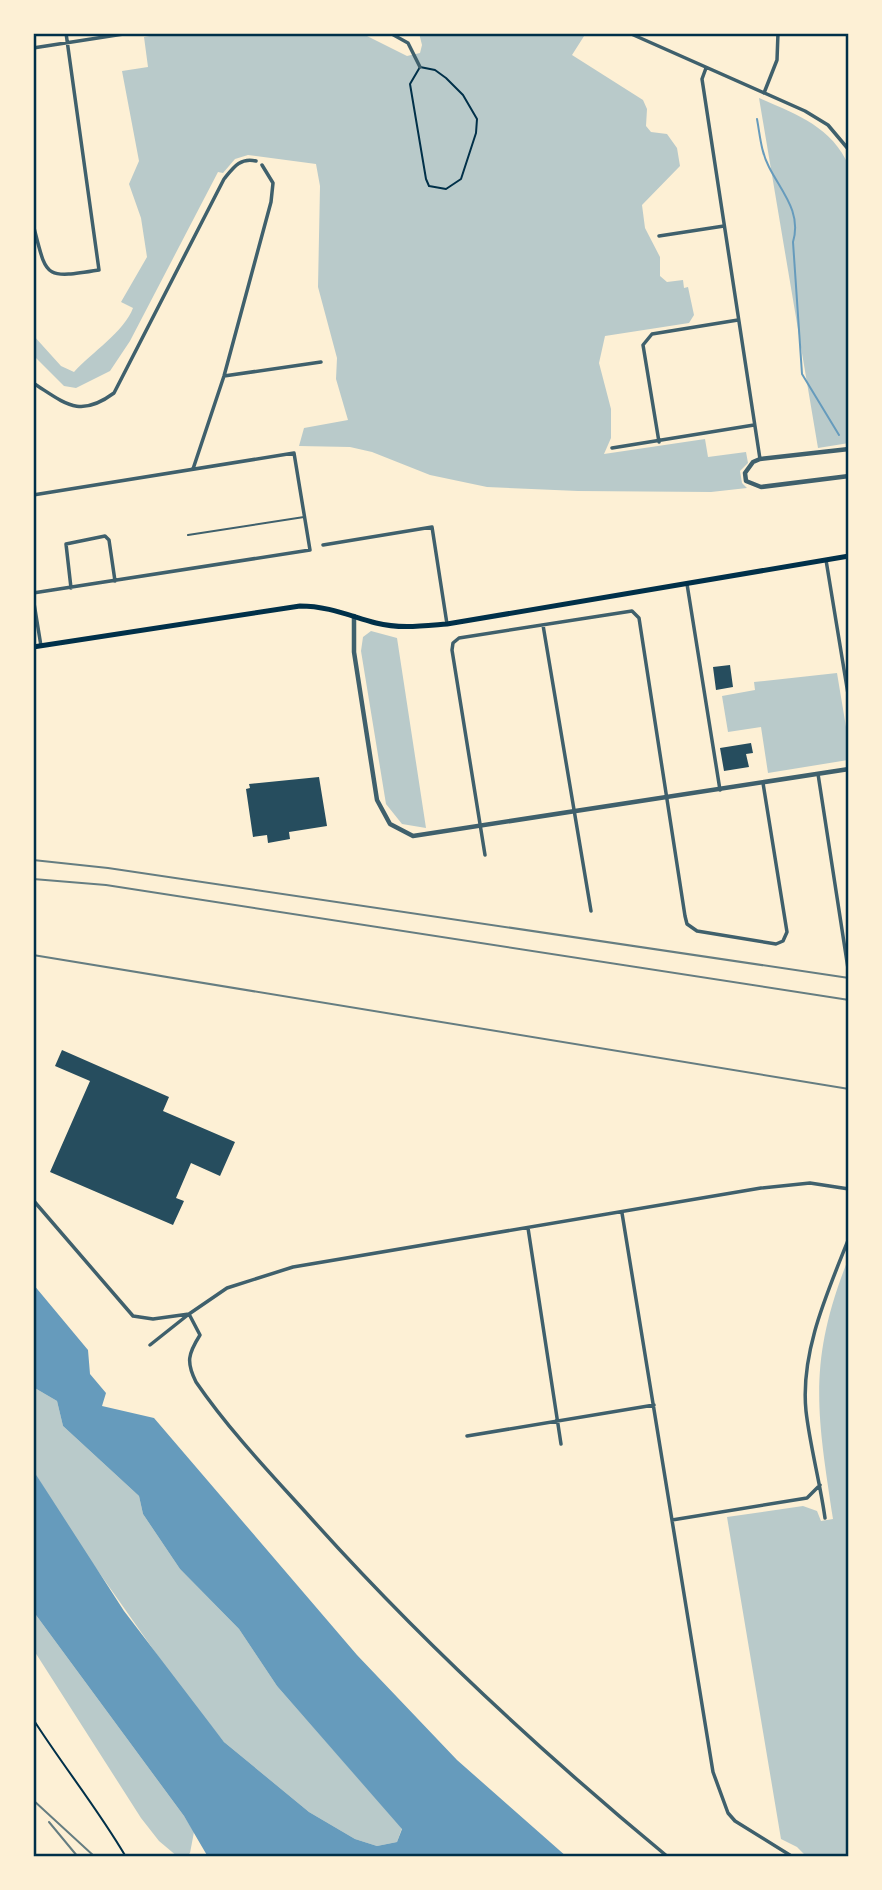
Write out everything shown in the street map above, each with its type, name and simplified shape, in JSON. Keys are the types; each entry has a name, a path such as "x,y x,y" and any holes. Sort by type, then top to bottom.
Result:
{"main road":[{"path":"33,648 300,607 332,609 407,628 447,624 849,556"}],"street":[{"path":"33,224 43,263 50,272 59,277 99,270 65,43 66,33"},
{"path":"33,48 130,33"},
{"path":"629,33 805,110 828,125 849,150"},
{"path":"764,93 777,60 778,33"},
{"path":"394,34 408,43 420,67"},
{"path":"706,68 702,79 760,459"},
{"path":"33,383 72,407 99,404 114,393 224,179 235,164 245,160 256,161"},
{"path":"193,469 224,376 271,202 273,183 262,165"},
{"path":"659,236 724,226"},
{"path":"659,442 643,345 652,334 738,320"},
{"path":"224,376 321,362"},
{"path":"612,449 754,425"},
{"path":"849,449 760,459 753,462 745,473 746,481 752,485 849,476"},
{"path":"33,495 294,453 310,550 33,595 41,646"},
{"path":"323,545 432,527 447,624"},
{"path":"71,588 66,544 105,536 109,540 115,581"},
{"path":"826,560 849,700"},
{"path":"687,584 720,790"},
{"path":"485,855 452,650 453,643 459,638 632,611 639,618 687,925 697,932 776,944 783,941 787,932 763,783"},
{"path":"354,616 354,652 377,800 390,824 402,832 425,837 849,769"},
{"path":"543,625 591,911"},
{"path":"818,774 849,975"},
{"path":"150,1345 188,1314 228,1288 293,1267 761,1188 810,1183 849,1189"},
{"path":"33,1200 133,1317 153,1319 188,1314"},
{"path":"622,1213 713,1772 728,1813 735,1821 793,1857"},
{"path":"528,1228 561,1444"},
{"path":"825,1518 806,1410 806,1374 825,1298 849,1238"},
{"path":"188,1314 200,1335 188,1353 189,1367 196,1382 278,1482 364,1576 478,1690 668,1857"},
{"path":"467,1436 654,1405"},
{"path":"672,1520 807,1498 820,1484"}],"lane":[{"path":"188,535 304,517"}],"path":[{"path":"420,67 435,70 446,78 463,95 477,119 476,133 461,179 446,189 429,186 426,179 410,85 420,67"},
{"path":"33,1719 85,1797 102,1815 126,1857"}],"shaded area":[{"path":"166,33 361,33 407,56 420,53 422,45 419,33 586,33 572,55 643,100 647,109 646,126 651,132 667,134 677,148 680,166 642,205 645,228 660,257 660,276 667,282 683,280 684,288 688,287 694,315 689,323 605,336 599,363 611,409 611,438 604,454 705,439 708,457 746,452 748,463 740,471 742,483 747,488 711,492 487,487 430,475 372,452 350,447 299,446 304,428 348,420 336,379 337,358 318,287 320,186 316,164 248,155 235,159 223,173 218,172 130,341 110,371 76,388 64,386 33,355 33,335 61,366 74,372 115,334 133,308 121,302 147,257 141,218 129,184 139,161 122,71 148,67 144,37"},
{"path":"759,98 799,116 823,131 842,152 849,166 849,443 818,448"},
{"path":"371,631 397,638 426,828 402,824 386,804 361,651 363,637"},
{"path":"837,673 849,745 848,760 768,773 761,727 728,732 722,696 755,690 754,682"},
{"path":"849,1257 849,1857 807,1857 797,1847 781,1839 727,1517 803,1506 817,1511 821,1521 833,1519 823,1448 819,1387 827,1327"},
{"path":"33,1387 57,1401 63,1426 139,1496 143,1514 180,1569 239,1629 277,1686 402,1828 397,1842 377,1846 355,1839 309,1812 224,1742 179,1686 74,1537 33,1470"},
{"path":"33,1611 194,1832 190,1853 186,1857 178,1857 159,1841 141,1818 33,1649"}],"water":[{"path":"33,1284 88,1350 90,1374 106,1393 102,1406 154,1418 357,1655 457,1760 567,1857 208,1857 184,1816 33,1611 33,1470 124,1611 224,1742 309,1812 355,1839 377,1846 397,1842 402,1829 277,1686 239,1629 180,1569 143,1514 139,1496 63,1426 57,1401 33,1387"}],"building":[{"path":"730,665 733,687 716,690 713,667"},
{"path":"751,743 753,753 746,754 749,767 724,771 720,748"},
{"path":"319,777 327,826 289,832 290,839 268,843 267,835 253,837 246,789 250,788 249,784"},
{"path":"62,1050 169,1097 163,1111 235,1142 220,1176 191,1163 176,1198 184,1201 173,1225 50,1172 90,1081 55,1066"}],"waterway":[{"path":"757,119 766,161 789,202 795,221 793,242 802,374 839,435"}],"railway":[{"path":"33,860 108,868 849,978"},
{"path":"33,879 106,885 849,1000"},
{"path":"33,955 849,1089"},
{"path":"33,1800 95,1857"},
{"path":"49,1822 78,1857"}]}
